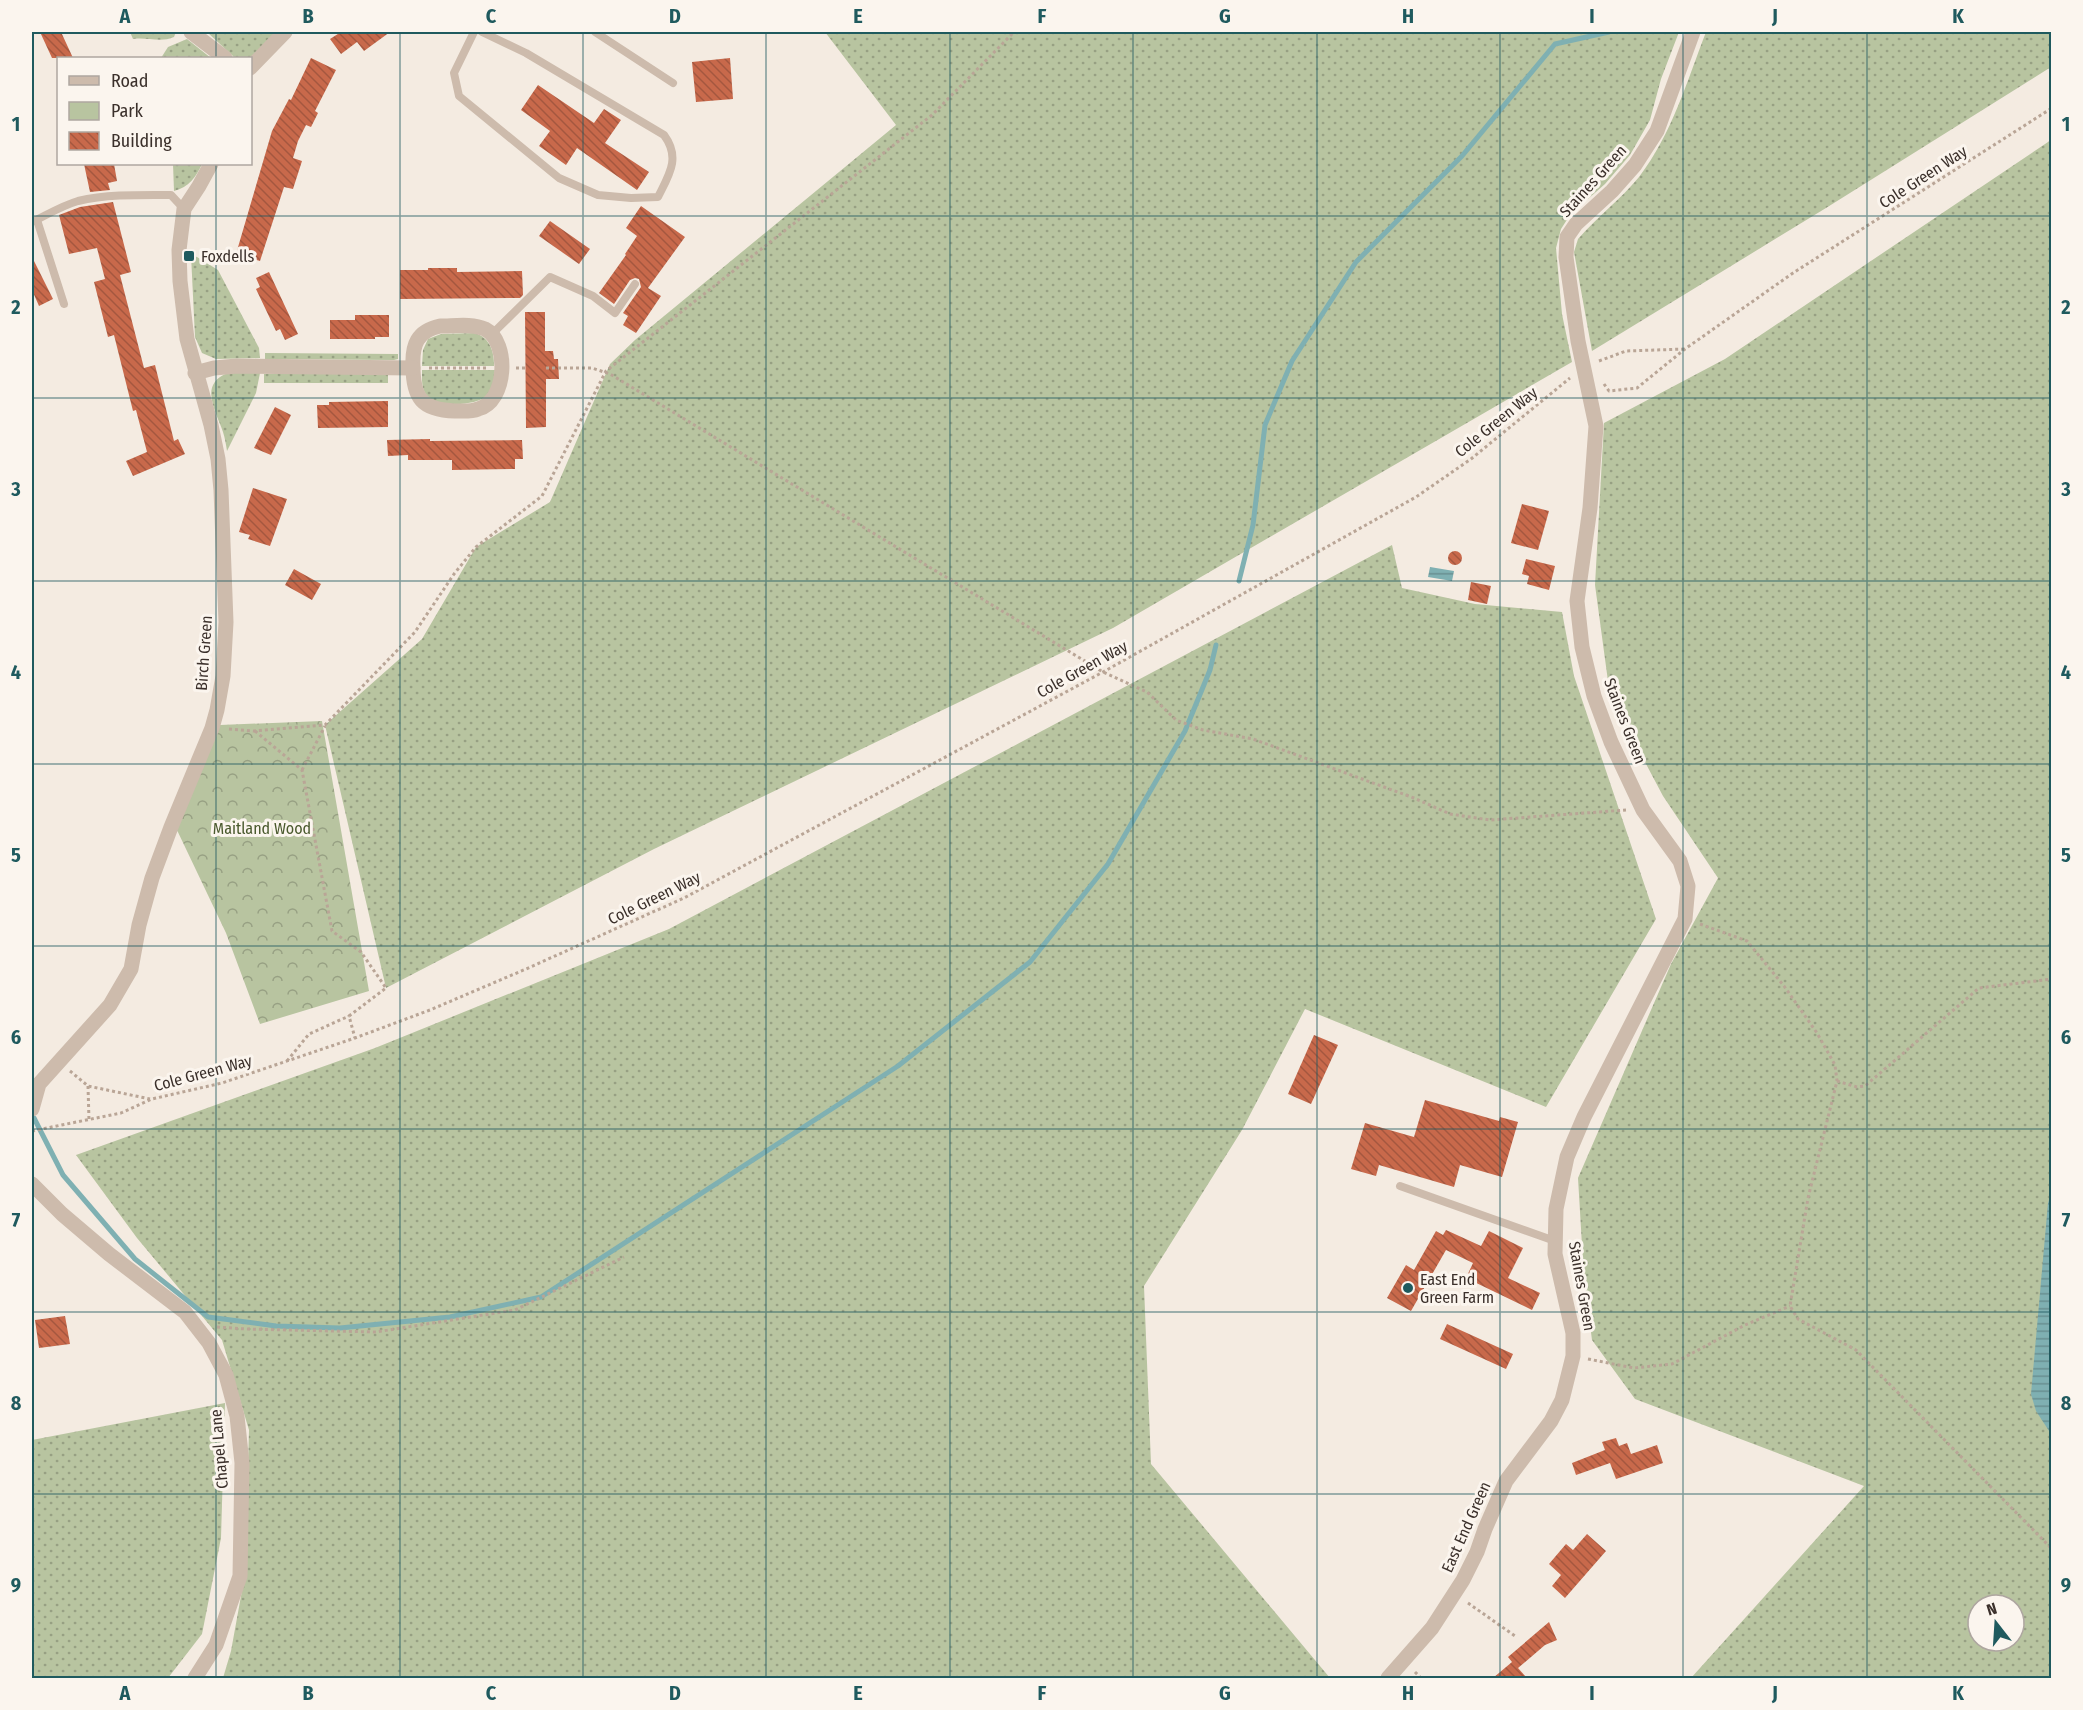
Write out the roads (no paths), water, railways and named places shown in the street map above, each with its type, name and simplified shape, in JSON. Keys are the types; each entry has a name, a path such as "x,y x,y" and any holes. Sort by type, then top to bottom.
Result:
{"street":[{"path":"191,32 224,57"},
{"path":"252,66 285,32"},
{"name":"Staines Green","path":"1566,1384 1573,1356 1573,1333 1555,1254 1555,1241 1556,1209 1567,1157 1584,1117 1684,919 1688,886 1680,861 1643,810 1611,742 1593,696 1582,648 1577,601 1590,508 1596,426 1583,368 1566,257 1567,237 1576,224 1612,191 1635,165 1657,131 1693,32"},
{"name":"Birch Green","path":"32,1109 39,1084 110,1005 131,969 139,925 153,878 171,827 212,728 223,676 226,622 218,459 187,339 180,281 179,249 184,209 210,165"},
{"path":"477,326 492,334 500,350 501,368 501,381 493,401 473,411 446,411 428,406 413,384 412,352 419,336 433,327 477,326"},
{"path":"195,373 214,368 237,366 413,368"},
{"name":"Chapel Lane","path":"32,1184 62,1214 109,1254 185,1312 209,1343 226,1375 237,1416 242,1463 240,1576 216,1645 195,1678"},
{"name":"East End Green","path":"1388,1678 1432,1628 1454,1593 1477,1552 1506,1481 1551,1421 1562,1400 1566,1384"}],"lane":[{"path":"474,32 454,73 459,96 559,178 598,195 631,198 658,197 669,176 674,159 670,144 664,135 526,53 482,32"},
{"path":"595,32 673,83"},
{"path":"64,304 34,221 56,209 78,201 117,196 171,195 184,209"},
{"path":"492,334 550,277 593,296 615,313 636,284"},
{"path":"1400,1186 1555,1241"}],"water":[{"path":"1430,567 1454,571 1452,581 1428,577"},
{"path":"2051,1193 2051,1434 2036,1411 2031,1394 2048,1203"}],"waterway":[{"path":"1239,581 1253,525 1265,425 1292,361 1356,262 1462,156 1555,44 1609,32"},
{"path":"34,1118 63,1175 135,1259 208,1317 276,1326 340,1328 450,1317 541,1297 898,1066 1030,962 1108,864 1185,731 1210,670 1216,645"}],"place":[{"name":"Foxdells","path":"189,256"},
{"name":"East End Green Farm","path":"1408,1288"}],"park label":[{"name":"Maitland Wood","path":"262,828"}]}
